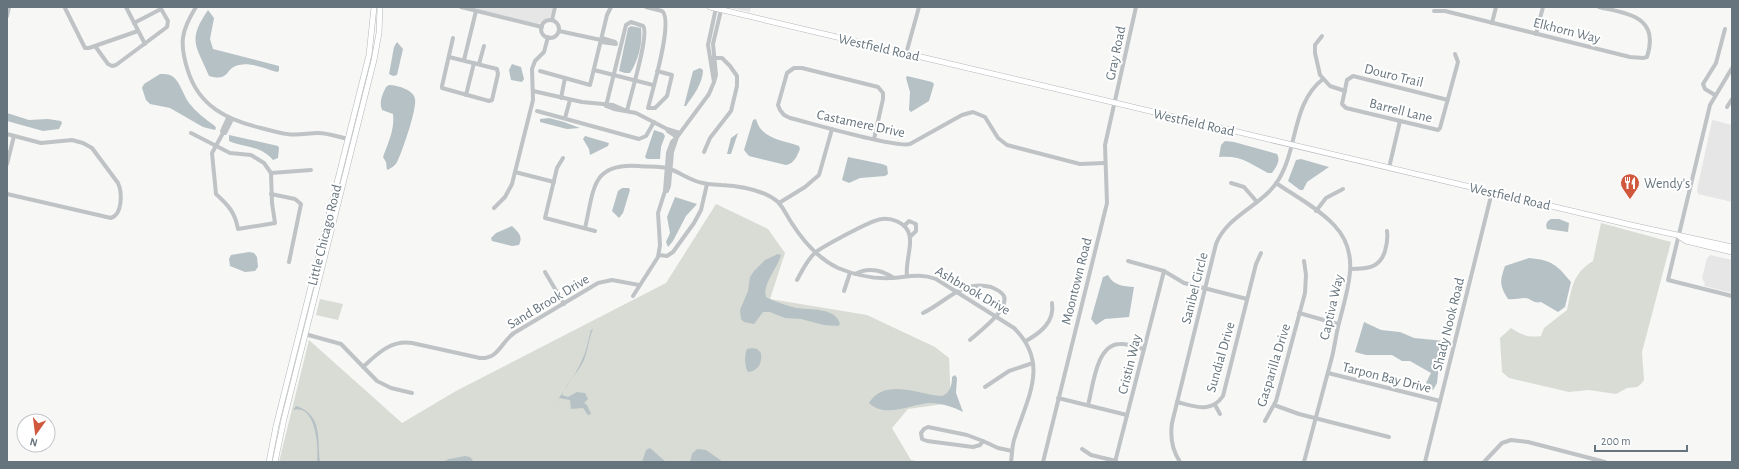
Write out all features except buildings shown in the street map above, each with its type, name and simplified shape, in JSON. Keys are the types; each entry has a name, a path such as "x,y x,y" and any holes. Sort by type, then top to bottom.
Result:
{"main road":[{"name":"Little Chicago Road","path":"269,462 276,426 369,55 374,7"},
{"name":"Little Chicago Road","path":"275,462 281,431 374,60 379,33 380,7"},
{"name":"Westfield Road","path":"710,7 1291,145 1679,236 1732,247"},
{"name":"Westfield Road","path":"1679,236 1686,241 1732,252"}],"street":[{"path":"7,16 9,7"},
{"path":"126,7 145,44"},
{"path":"196,7 186,22 182,36 187,69 194,85 214,109 230,119 288,134 318,133 348,139"},
{"path":"461,7 542,27"},
{"path":"552,20 555,7"},
{"path":"540,72 590,85 611,7"},
{"path":"646,7 662,11 666,18 663,45 648,108 655,108 667,96 672,75 657,71"},
{"path":"906,54 919,7"},
{"name":"Gray Road","path":"1115,103 1136,7"},
{"path":"1492,23 1496,7"},
{"path":"1536,34 1543,7"},
{"path":"1598,7 1619,12 1620,7"},
{"path":"65,8 85,48 138,31"},
{"path":"95,46 108,64 112,66 116,65 166,29 168,21 161,8 134,23"},
{"path":"633,296 659,256 660,245 658,213 665,191 667,191 669,186 669,168 672,152 679,135 709,94 714,82 716,81 714,39 719,9"},
{"path":"714,82 708,45 719,9"},
{"path":"464,60 476,10"},
{"name":"Elkhorn Way","path":"1434,11 1445,11 1630,57 1647,57 1649,36 1646,26 1634,16 1619,12"},
{"path":"552,20 558,24 559,31 555,36 548,37 542,32 542,27 546,21 552,20"},
{"path":"606,106 614,75 619,44 626,26 630,22 644,26 645,31 643,49 627,111"},
{"path":"1715,95 1705,89 1703,84 1717,62 1725,30"},
{"path":"559,31 619,44"},
{"path":"1322,36 1315,45 1315,53 1323,79 1335,89 1345,91"},
{"path":"494,208 508,193 515,172 533,100 532,76 534,63 544,52 548,37"},
{"path":"449,56 498,70 491,100 442,88 449,56 453,38"},
{"path":"479,64 484,46"},
{"name":"Barrell Lane","path":"1345,91 1342,103 1344,107 1438,130 1440,128 1458,62 1455,54"},
{"path":"704,152 710,138 731,111 737,86 736,76 730,66 722,58 709,58"},
{"path":"466,95 474,63"},
{"name":"Castamere Drive","path":"874,139 883,104 881,90 874,86 802,68 791,69 786,75 778,105 782,113 787,118 874,139 907,145 962,115 973,112 985,117 998,138 1007,146 1080,164 1104,162"},
{"path":"1732,68 1710,105 1703,129 1668,280 1732,296"},
{"path":"594,70 653,85"},
{"name":"Douro Trail","path":"1345,91 1347,80 1353,76 1448,100"},
{"path":"561,98 566,78"},
{"name":"Sanibel Circle","path":"1180,462 1173,446 1171,433 1177,402 1216,244 1220,235 1227,226 1267,194 1276,183 1285,168 1301,110 1311,90 1323,79"},
{"path":"533,91 570,100 614,106 654,122 668,131 679,135"},
{"path":"1727,107 1732,99"},
{"path":"565,118 570,100"},
{"name":"Moontown Road","path":"1043,462 1107,203 1104,162 1105,145 1115,103"},
{"path":"537,111 639,139 646,136 654,122"},
{"path":"190,133 216,145 234,154 255,157 264,163 270,174 274,223 238,229 236,217 231,208 216,194 212,156 216,145 225,133 230,119"},
{"path":"1389,168 1400,121"},
{"path":"779,203 805,188 819,175 832,128"},
{"path":"7,134 41,143 72,140 83,143 92,148 121,189 121,198 117,214 114,217 107,218 7,194"},
{"path":"7,164 14,136"},
{"path":"563,158 557,168 545,218 595,230"},
{"path":"585,228 596,184 600,176 607,170 628,165 669,168"},
{"name":"Ashbrook Drive","path":"669,168 694,181 707,184 725,185 758,192 769,196 779,203 799,235 815,252 831,264 853,273 874,278 894,278 921,275 931,277 1014,328 1030,349 1034,379 1032,390 1014,441 1011,462"},
{"path":"270,174 311,170"},
{"path":"515,172 554,182"},
{"path":"1232,183 1244,187 1257,202"},
{"name":"Captiva Way","path":"1276,183 1333,225 1343,237 1348,250 1351,269 1350,280 1338,324 1328,373 1306,462"},
{"path":"659,256 667,256 673,252 694,222 701,210 707,184"},
{"path":"1316,211 1326,198 1343,189"},
{"name":"Shady Nook Road","path":"1425,462 1492,192"},
{"path":"271,194 295,199 300,202 302,207 289,262"},
{"path":"797,280 815,252 877,220 888,219 904,226 910,237 906,264 907,276"},
{"path":"904,226 909,221 916,224 916,232 910,237"},
{"path":"1351,269 1368,269 1379,263 1387,241 1387,232"},
{"name":"Sundial Drive","path":"1177,402 1202,408 1215,405 1221,399 1256,264 1261,254"},
{"path":"1128,261 1164,271 1180,282 1247,299"},
{"name":"Gasparilla Drive","path":"1265,422 1274,405 1300,314 1306,284 1304,262"},
{"path":"844,291 853,273 872,270 885,273 894,278"},
{"name":"Cristin Way","path":"1116,462 1164,271"},
{"path":"545,272 564,304"},
{"name":"Sand Brook Drive","path":"363,366 388,346 407,342 480,358 488,358 498,352 514,333 598,284 607,280 617,280 639,286"},
{"path":"923,314 966,287 974,285 986,286 998,290 1004,296 1005,302 996,316 970,340"},
{"path":"1026,342 1040,332 1049,321 1053,311 1052,303"},
{"path":"1300,314 1338,324"},
{"path":"305,334 342,344 381,384 412,393"},
{"path":"1088,405 1100,358 1104,351 1112,345 1120,344 1144,349"},
{"path":"985,387 1009,371 1033,363"},
{"name":"Tarpon Bay Drive","path":"1328,373 1440,402"},
{"path":"1058,398 1127,415"},
{"path":"1215,405 1220,414"},
{"path":"1274,405 1316,418 1389,437"},
{"path":"983,441 978,446 969,447 924,441 921,437 921,433 928,427 967,435 983,441 998,448 1012,451"},
{"path":"1484,462 1502,443 1511,440 1528,442 1605,462"},
{"path":"1082,449 1091,455 1116,462"}],"shaded area":[{"path":"469,7 553,7 550,18 538,24"},
{"path":"727,7 751,7 750,12"},
{"path":"208,10 214,18 210,39 213,49 279,66 279,71 277,72 258,66 244,64 234,67 224,76 209,76 197,50 196,43 197,29"},
{"path":"631,26 641,28 641,46 633,68 630,73 625,73 619,71 628,28"},
{"path":"397,42 403,49 397,75 393,76 389,74 394,47"},
{"path":"512,64 521,67 524,79 522,82 511,80 509,70"},
{"path":"700,68 703,70 701,80 694,94 686,106 684,106 693,71"},
{"path":"160,74 169,75 175,78 189,103 215,126 215,130 203,127 170,108 150,104 146,100 142,88 144,84"},
{"path":"907,76 932,82 934,84 929,101 911,112 909,110 910,92 906,78"},
{"path":"389,85 400,87 412,93 415,99 415,104 409,129 398,160 394,166 387,170 386,162 383,157 392,131 393,114 382,110 381,98 386,87"},
{"path":"7,113 29,120 48,119 61,121 62,123 59,129 43,131 7,121"},
{"path":"549,118 580,128 567,129 540,122 540,119"},
{"path":"756,119 762,131 767,135 799,146 800,149 798,154 791,163 786,165 749,156 744,150 753,120"},
{"path":"1713,120 1732,125 1732,202 1698,194 1697,190"},
{"path":"654,130 663,133 665,136 661,147 660,159 647,159 645,157"},
{"path":"738,133 731,154 727,154 731,138"},
{"path":"229,135 278,146 278,158 273,160 258,149 229,141"},
{"path":"585,136 609,143 608,146 590,155 589,149 583,139"},
{"path":"1225,141 1234,142 1277,154 1278,164 1272,173 1268,173 1250,163 1233,157 1219,157 1221,145"},
{"path":"848,157 887,166 888,174 885,176 860,178 849,183 842,180"},
{"path":"1301,159 1329,167 1307,182 1303,190 1300,190 1288,181 1296,160"},
{"path":"622,188 629,188 630,190 623,213 619,218 612,211 618,191"},
{"path":"675,197 697,204 686,216 673,241 668,247 666,242 670,233 667,217"},
{"path":"716,204 768,229 785,253 770,299 867,315 935,347 949,358 951,403 908,409 892,428 911,460 922,462 279,462 309,340 402,423 456,391 666,283"},
{"path":"1551,219 1559,219 1569,223 1568,232 1547,229 1547,223"},
{"path":"1601,223 1671,242 1642,352 1644,380 1637,387 1627,388 1616,394 1589,390 1569,392 1509,378 1502,372 1500,338 1511,328 1525,335 1533,337 1541,336 1544,328 1567,310 1572,288 1577,276 1593,261"},
{"path":"512,226 520,235 521,239 519,245 512,246 492,241 491,238 496,233"},
{"path":"249,252 254,253 257,257 258,267 255,271 245,272 230,266 229,259 231,255"},
{"path":"778,254 781,255 766,287 766,297 796,308 815,309 828,312 837,319 840,324 838,326 824,325 801,319 785,318 770,312 763,312 754,324 744,322 741,319 740,310 748,291 750,277 765,260"},
{"path":"1710,255 1732,260 1732,293 1704,286 1705,284 1702,278 1707,258"},
{"path":"1529,258 1543,260 1553,264 1562,271 1571,282 1565,307 1558,312 1541,302 1536,302 1525,298 1508,299 1505,294 1501,283 1505,266"},
{"path":"1108,275 1110,279 1116,283 1123,286 1134,287 1129,317 1105,319 1096,325 1091,319 1103,277"},
{"path":"320,299 343,304 338,320 316,315"},
{"path":"1364,322 1381,330 1400,332 1414,338 1445,341 1440,356 1437,383 1433,390 1429,389 1426,383 1431,373 1410,361 1402,361 1392,355 1366,355 1355,352"},
{"path":"593,329 585,358 572,379 584,356 591,330"},
{"path":"747,349 757,349 761,353 761,360 759,366 755,370 749,372 747,371 745,354"},
{"path":"955,375 957,378 956,393 963,412 956,408 934,403 883,410 876,408 869,403 876,395 893,389 903,389 942,396 949,391 952,377"},
{"path":"564,390 562,395 568,397 577,392 585,393 588,399 584,403 587,405 591,414 588,415 583,408 571,409 570,400 559,398 555,404"},
{"path":"296,406 305,410 315,421 320,462 317,462 316,438 311,420 307,413 301,410 293,410"},
{"path":"650,448 666,462 642,462 646,450"},
{"path":"697,449 706,450 723,462 690,462 692,454"},
{"path":"465,456 470,457 474,462 442,462 449,459"}],"place":[{"name":"Wendy's","path":"1630,200"}]}
